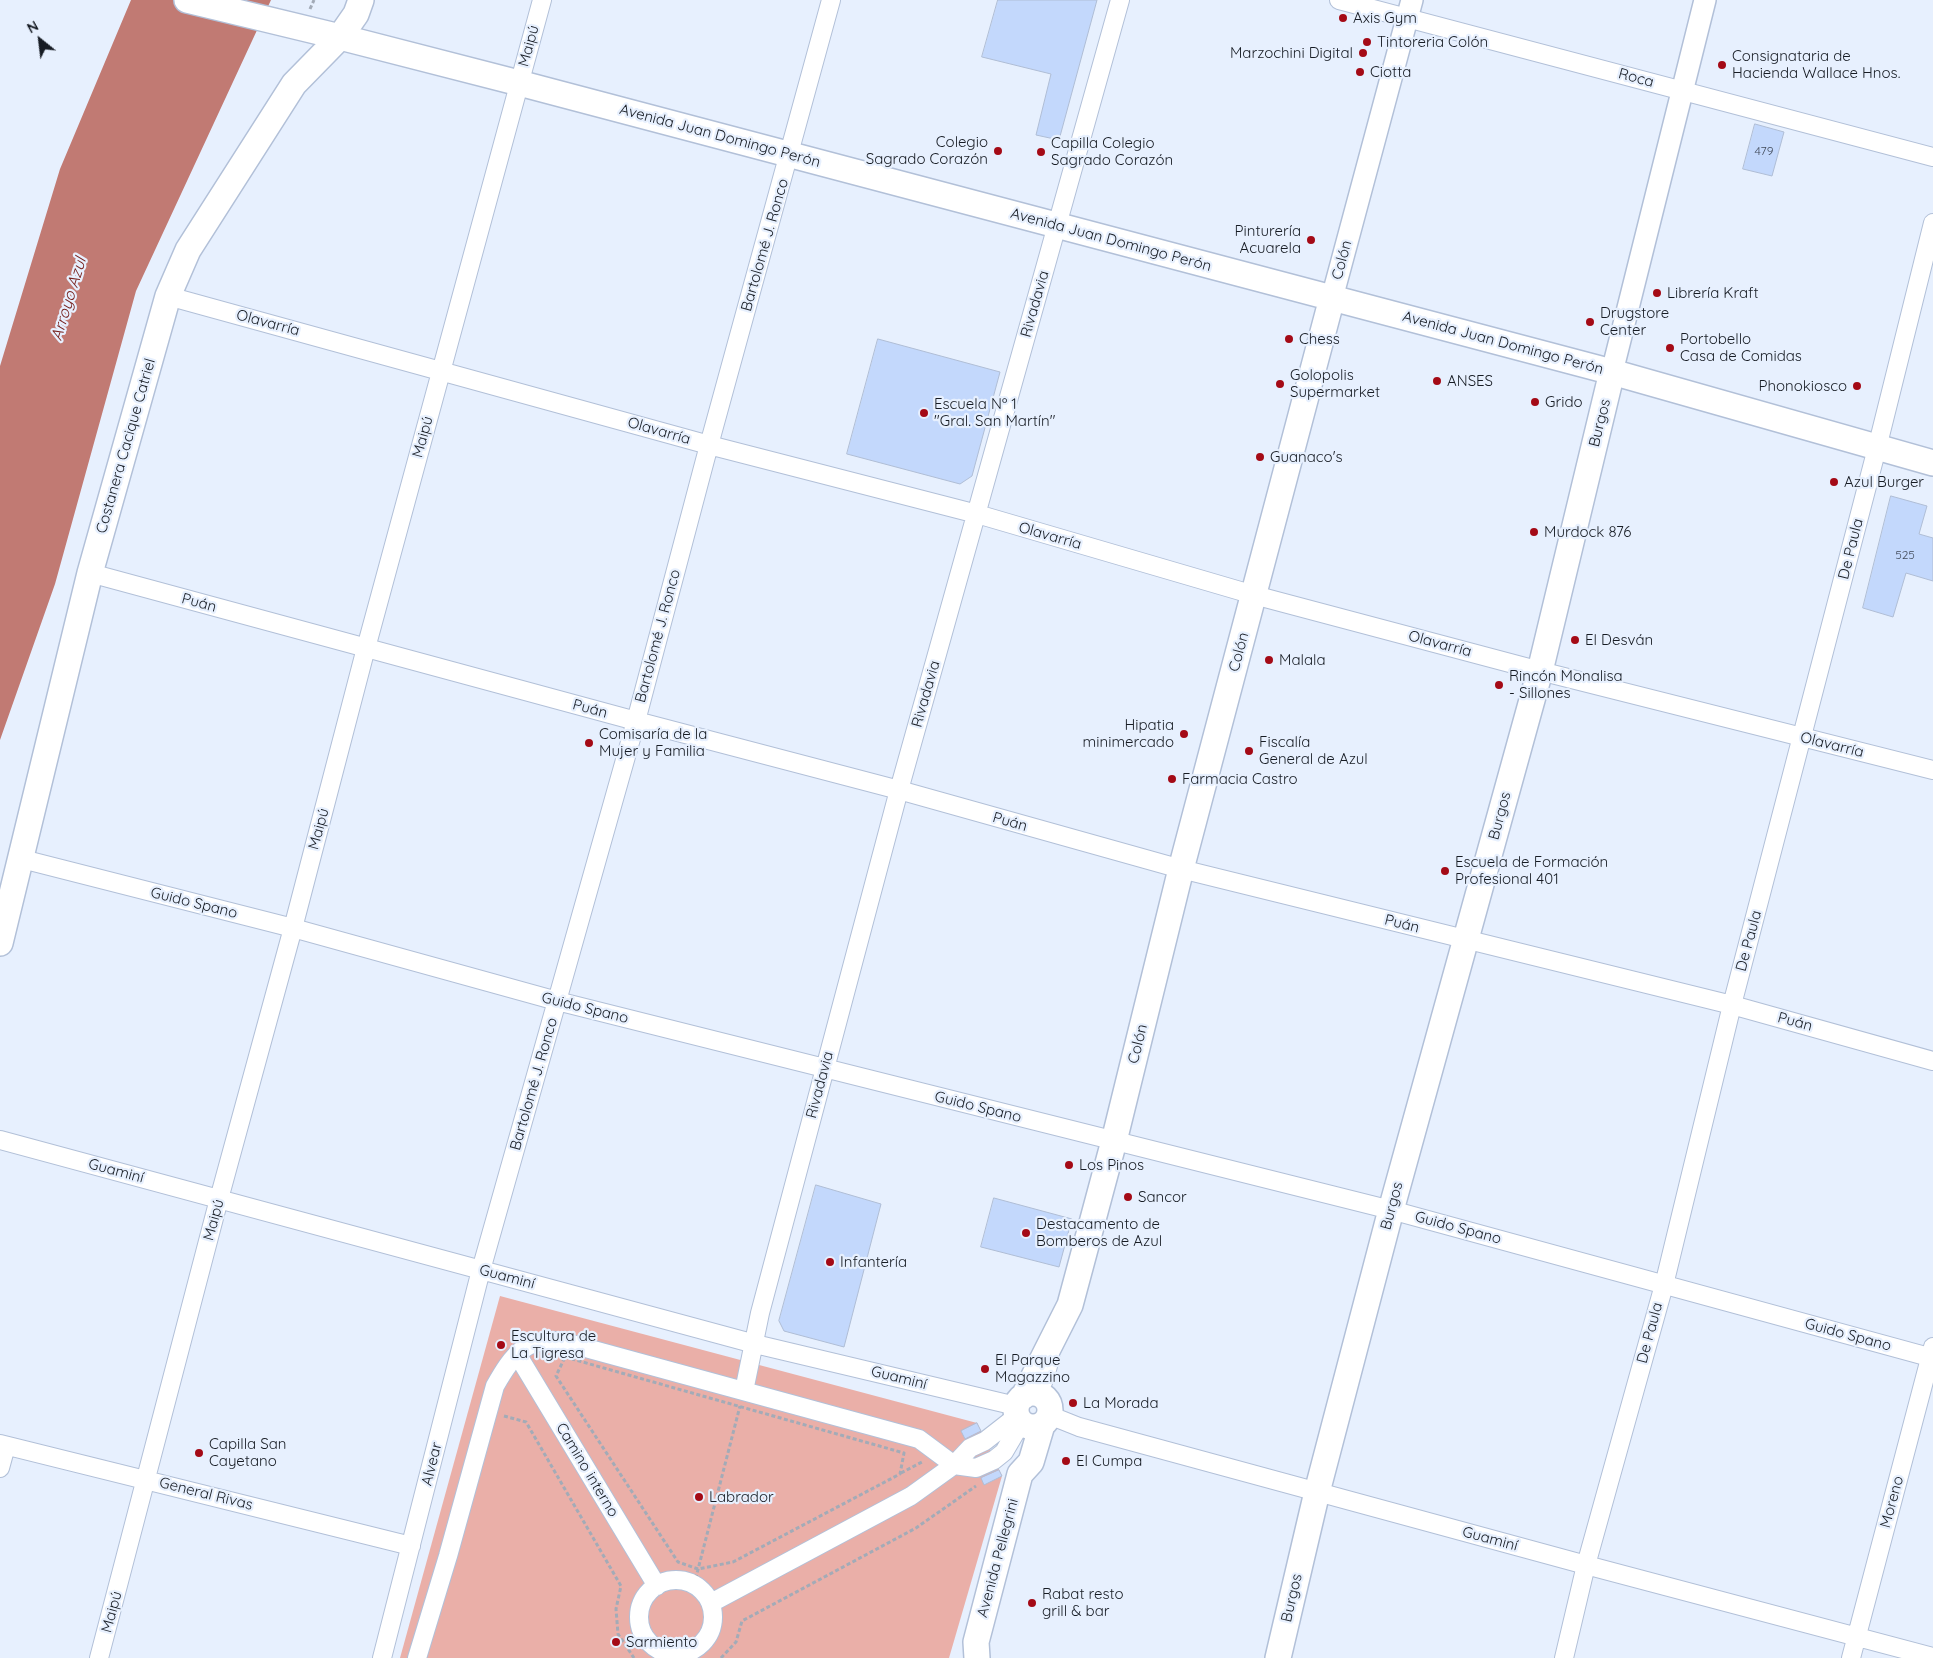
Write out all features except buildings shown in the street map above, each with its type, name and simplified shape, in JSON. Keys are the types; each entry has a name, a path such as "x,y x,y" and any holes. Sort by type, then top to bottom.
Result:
{"main road":[{"name":"Avenida Juan Domingo Perón","path":"188,0 519,83 1612,372 1933,463"},
{"name":"Costanera Cacique Catriel","path":"0,943 22,859 90,573 168,296 188,250 294,84 340,37 356,14 361,0"},
{"name":"Colón","path":"1029,1413 1070,1305 1114,1141 1181,869 1332,298"},
{"name":"Burgos","path":"1278,1658 1317,1492 1391,1210 1540,671 1612,372"},
{"name":"Avenida Pellegrini","path":"973,1653 1020,1474 1017,1458 1029,1413"}],"street":[{"name":"Maipú","path":"99,1658 366,648 542,0"},
{"name":"Bartolomé J. Ronco","path":"481,1270 636,721 709,445 831,0"},
{"name":"Rivadavia","path":"742,1399 760,1313 899,790 1120,0"},
{"name":"Roca","path":"1339,0 1410,9 1682,90 1933,157"},
{"name":"Burgos","path":"1612,372 1705,0"},
{"name":"Colón","path":"1332,298 1410,9"},
{"name":"De Paula","path":"1564,1658 1586,1565 1664,1285 1732,1005 1877,448 1933,223"},
{"name":"Olavarría","path":"168,296 709,445 977,514 1254,595 1540,671 1933,770"},
{"name":"Puán","path":"90,573 899,790 1181,869 1732,1005 1933,1061"},
{"name":"Guido Spano","path":"22,859 293,928 557,1001 1391,1210 1664,1285 1932,1354"},
{"name":"Guaminí","path":"0,1140 755,1344 1029,1413 1586,1565 1933,1657"},
{"name":"Alvear","path":"382,1658 481,1270"},
{"path":"417,1658 448,1556 495,1386 517,1354 537,1342 549,1340 742,1399 919,1440 954,1466"},
{"name":"Camino interno","path":"517,1354 657,1586"},
{"name":"Moreno","path":"1851,1658 1932,1354"},
{"path":"710,1603 912,1496 954,1466 970,1448 986,1441 1029,1413"},
{"name":"General Rivas","path":"3,1445 411,1546"},
{"path":"0,1468 3,1445"},
{"path":"696,1577 710,1603 713,1615 712,1628 697,1647 683,1655 656,1653 643,1633 640,1617 643,1602 649,1592 657,1586 676,1580 696,1577"}],"path":[{"path":"565,1357 742,1399 904,1453 900,1474 733,1562 696,1577 678,1562 556,1376 565,1357"},
{"path":"696,1577 742,1399"},
{"path":"503,1416 526,1422 621,1586 616,1609 618,1634 634,1658"},
{"path":"721,1658 736,1642 742,1621 916,1528 984,1481"}],"shaded area":[{"path":"500,1296 977,1423 1002,1476 949,1658 400,1658"}],"water":[{"name":"Arroyo Azul","path":"131,0 271,0 136,291 55,584 0,740 0,366 60,169"}],"place":[{"name":"Axis Gym","path":"1343,18"},
{"name":"Tintoreria Colón","path":"1367,42"},
{"name":"Marzochini Digital","path":"1363,53"},
{"name":"Consignataria de Hacienda Wallace Hnos.","path":"1722,65"},
{"name":"Ciotta","path":"1360,72"},
{"name":"Colegio Sagrado Corazón","path":"998,151"},
{"name":"Capilla Colegio Sagrado Corazón","path":"1041,152"},
{"name":"Pinturería Acuarela","path":"1311,240"},
{"name":"Librería Kraft","path":"1657,293"},
{"name":"Drugstore Center","path":"1590,322"},
{"name":"Chess","path":"1289,339"},
{"name":"Portobello Casa de Comidas","path":"1670,348"},
{"name":"ANSES","path":"1437,381"},
{"name":"Golopolis Supermarket","path":"1280,384"},
{"name":"Phonokiosco","path":"1857,386"},
{"name":"Grido","path":"1535,402"},
{"name":"Escuela Nº 1 \"Gral. San Martín\"","path":"924,413"},
{"name":"Guanaco's","path":"1260,457"},
{"name":"Azul Burger","path":"1834,482"},
{"name":"Murdock 876","path":"1534,532"},
{"name":"El Desván","path":"1575,640"},
{"name":"Malala","path":"1269,660"},
{"name":"Rincón Monalisa - Sillones","path":"1499,685"},
{"name":"Hipatia minimercado","path":"1184,734"},
{"name":"Comisaría de la Mujer y Familia","path":"589,743"},
{"name":"Fiscalía General de Azul","path":"1249,751"},
{"name":"Farmacia Castro","path":"1172,779"},
{"name":"Escuela de Formación Profesional 401","path":"1445,871"},
{"name":"Los Pinos","path":"1069,1165"},
{"name":"Sancor","path":"1128,1197"},
{"name":"Destacamento de Bomberos de Azul","path":"1026,1233"},
{"name":"Infantería","path":"830,1262"},
{"name":"Escultura de La Tigresa","path":"501,1345"},
{"name":"El Parque Magazzino","path":"985,1369"},
{"name":"La Morada","path":"1073,1403"},
{"name":"Capilla San Cayetano","path":"199,1453"},
{"name":"El Cumpa","path":"1066,1461"},
{"name":"Labrador","path":"699,1497"},
{"name":"Rabat resto grill & bar","path":"1032,1603"},
{"name":"Sarmiento","path":"616,1642"}]}
